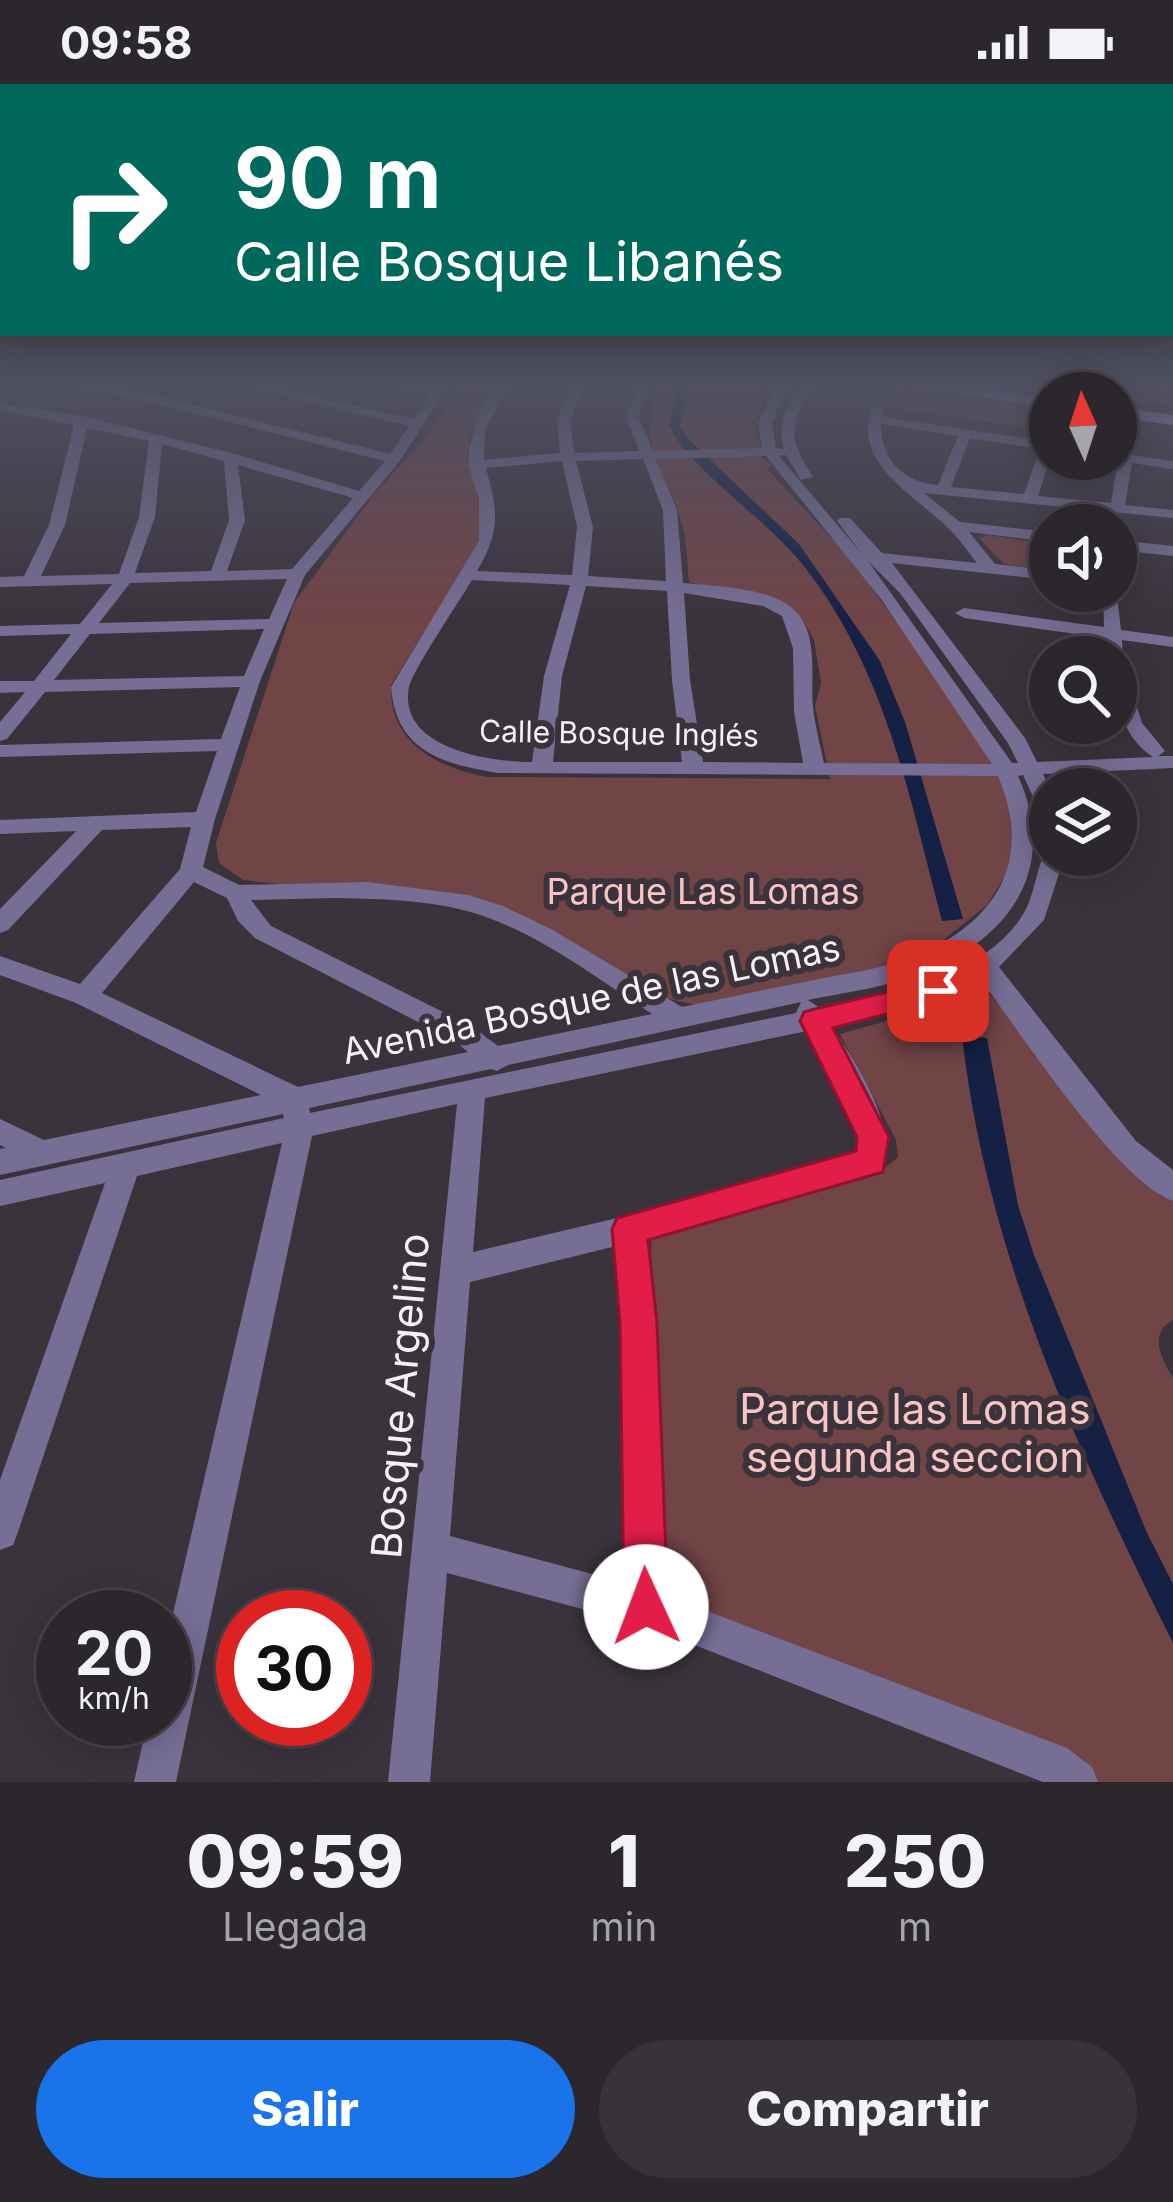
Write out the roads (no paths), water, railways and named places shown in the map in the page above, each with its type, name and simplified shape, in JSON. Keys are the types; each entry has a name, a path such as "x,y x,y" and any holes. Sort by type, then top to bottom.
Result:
{"street":[{"path":"30,581 58,525 72,464"},
{"path":"0,735 125,579 147,517 153,464"},
{"path":"218,575 237,520 231,464"},
{"path":"255,464 362,496"},
{"path":"86,996 191,872 251,681 297,574 389,464"},
{"path":"476,465 484,464"},
{"path":"542,766 556,663 585,554 584,508 567,464"},
{"path":"650,464 670,510 693,766"},
{"name":"Avenida Bosque de las Lomas","path":"790,464 1033,768"},
{"path":"889,464 955,526 989,567"},
{"path":"943,490 953,464"},
{"name":"Calle Bosque Inglés","path":"476,465 490,526 488,541 400,687 399,704 417,736 441,754 492,767 1029,769"},
{"path":"1030,499 1037,480"},
{"path":"910,487 1079,504"},
{"path":"1137,510 1173,514"},
{"path":"955,526 1029,535"},
{"path":"1137,547 1173,551"},
{"path":"867,556 1029,572"},
{"path":"0,583 297,574"},
{"path":"469,574 761,598 787,611 800,640 803,707 814,766"},
{"path":"1111,612 1111,636"},
{"name":"Avenida Bosque de las Lomas","path":"0,1193 126,1163 493,1054 901,971 934,959 982,930 999,913 1024,853 1020,807 1004,770 910,613"},
{"path":"964,614 1173,642"},
{"path":"0,632 274,624"},
{"path":"0,687 251,681"},
{"path":"1137,729 1167,762"},
{"path":"0,751 231,745"},
{"name":"Calle Bosque Inglés","path":"1053,768 1167,762"},
{"path":"0,827 204,819"},
{"path":"0,924 95,824"},
{"path":"191,872 236,893 350,892 474,906 553,943 681,1019"},
{"name":"Avenida Bosque de las Lomas","path":"0,1162 38,1151 472,1090 815,1021 938,991 984,966 1036,914 1048,876"},
{"path":"236,893 246,915 263,932 464,1034 493,1054 514,1080"},
{"path":"0,964 86,996 296,1112 155,1782"},
{"path":"984,966 1126,1150 1173,1188"},
{"path":"458,1270 630,1229 872,1161 873,1137 797,994"},
{"name":"Bosque Argelino","path":"409,1782 472,1090"},
{"path":"0,1131 38,1151"},
{"path":"0,1532 126,1163"},
{"path":"630,1229 638,1323 646,1607"},
{"path":"431,1550 646,1607 1052,1763 1077,1782"}],"water":[{"path":"699,464 715,464 799,544 880,661 905,722 963,919 942,921 891,736 855,647 831,605 803,565"},
{"path":"962,1035 987,1038 1018,1205 1147,1533 1173,1584 1173,1643 1103,1498 1040,1348 991,1193"}],"park label":[{"name":"Parque Las Lomas","path":"703,891"},
{"name":"Parque las Lomas segunda seccion","path":"915,1433"}]}
